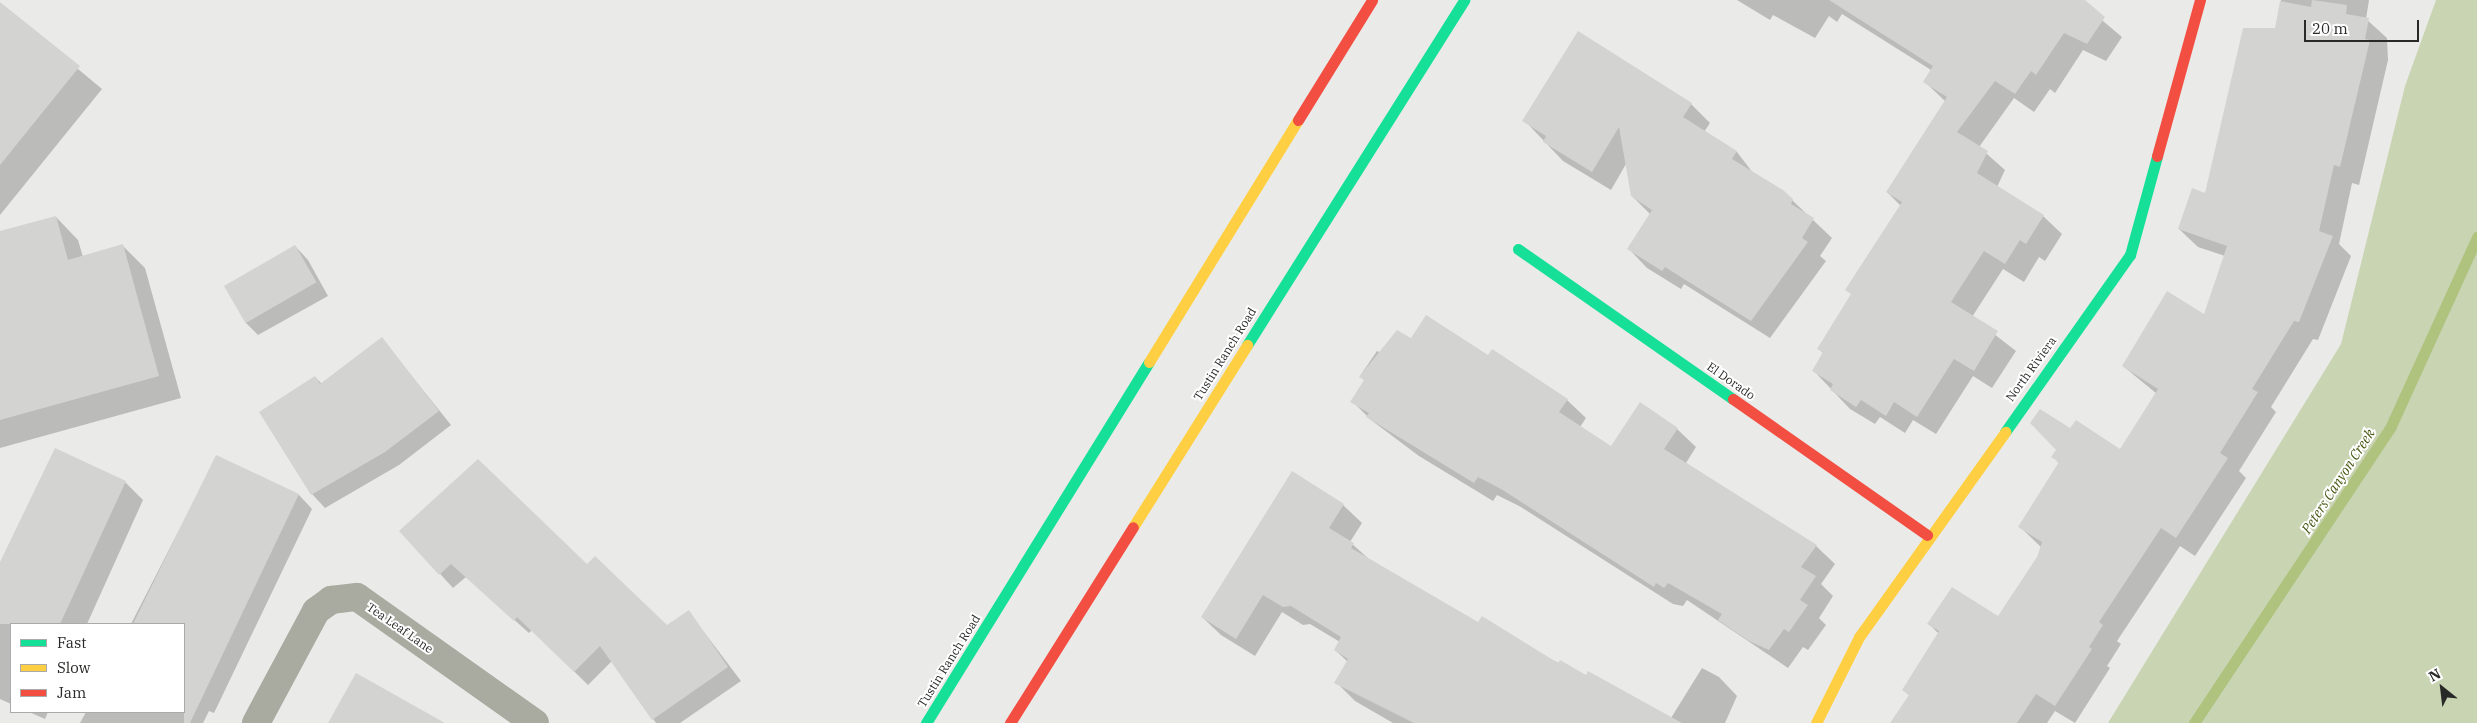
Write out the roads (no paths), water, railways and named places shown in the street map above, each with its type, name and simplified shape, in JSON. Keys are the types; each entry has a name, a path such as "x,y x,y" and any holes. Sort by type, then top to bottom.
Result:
{"main road":[{"name":"Tustin Ranch Road","path":"926,723 1372,0"},
{"name":"Tustin Ranch Road","path":"1010,723 1464,0"},
{"name":"North Riviera","path":"1816,723 1858,637 1927,535 2130,255 2200,0"},
{"name":"El Dorado","path":"1518,249 1927,535"}],"street":[{"name":"Tea Leaf Lane","path":"256,723 316,611 330,600 357,597 535,723"}],"waterway":[{"name":"Peters Canyon Creek","path":"2194,723 2391,426 2477,237"}]}
